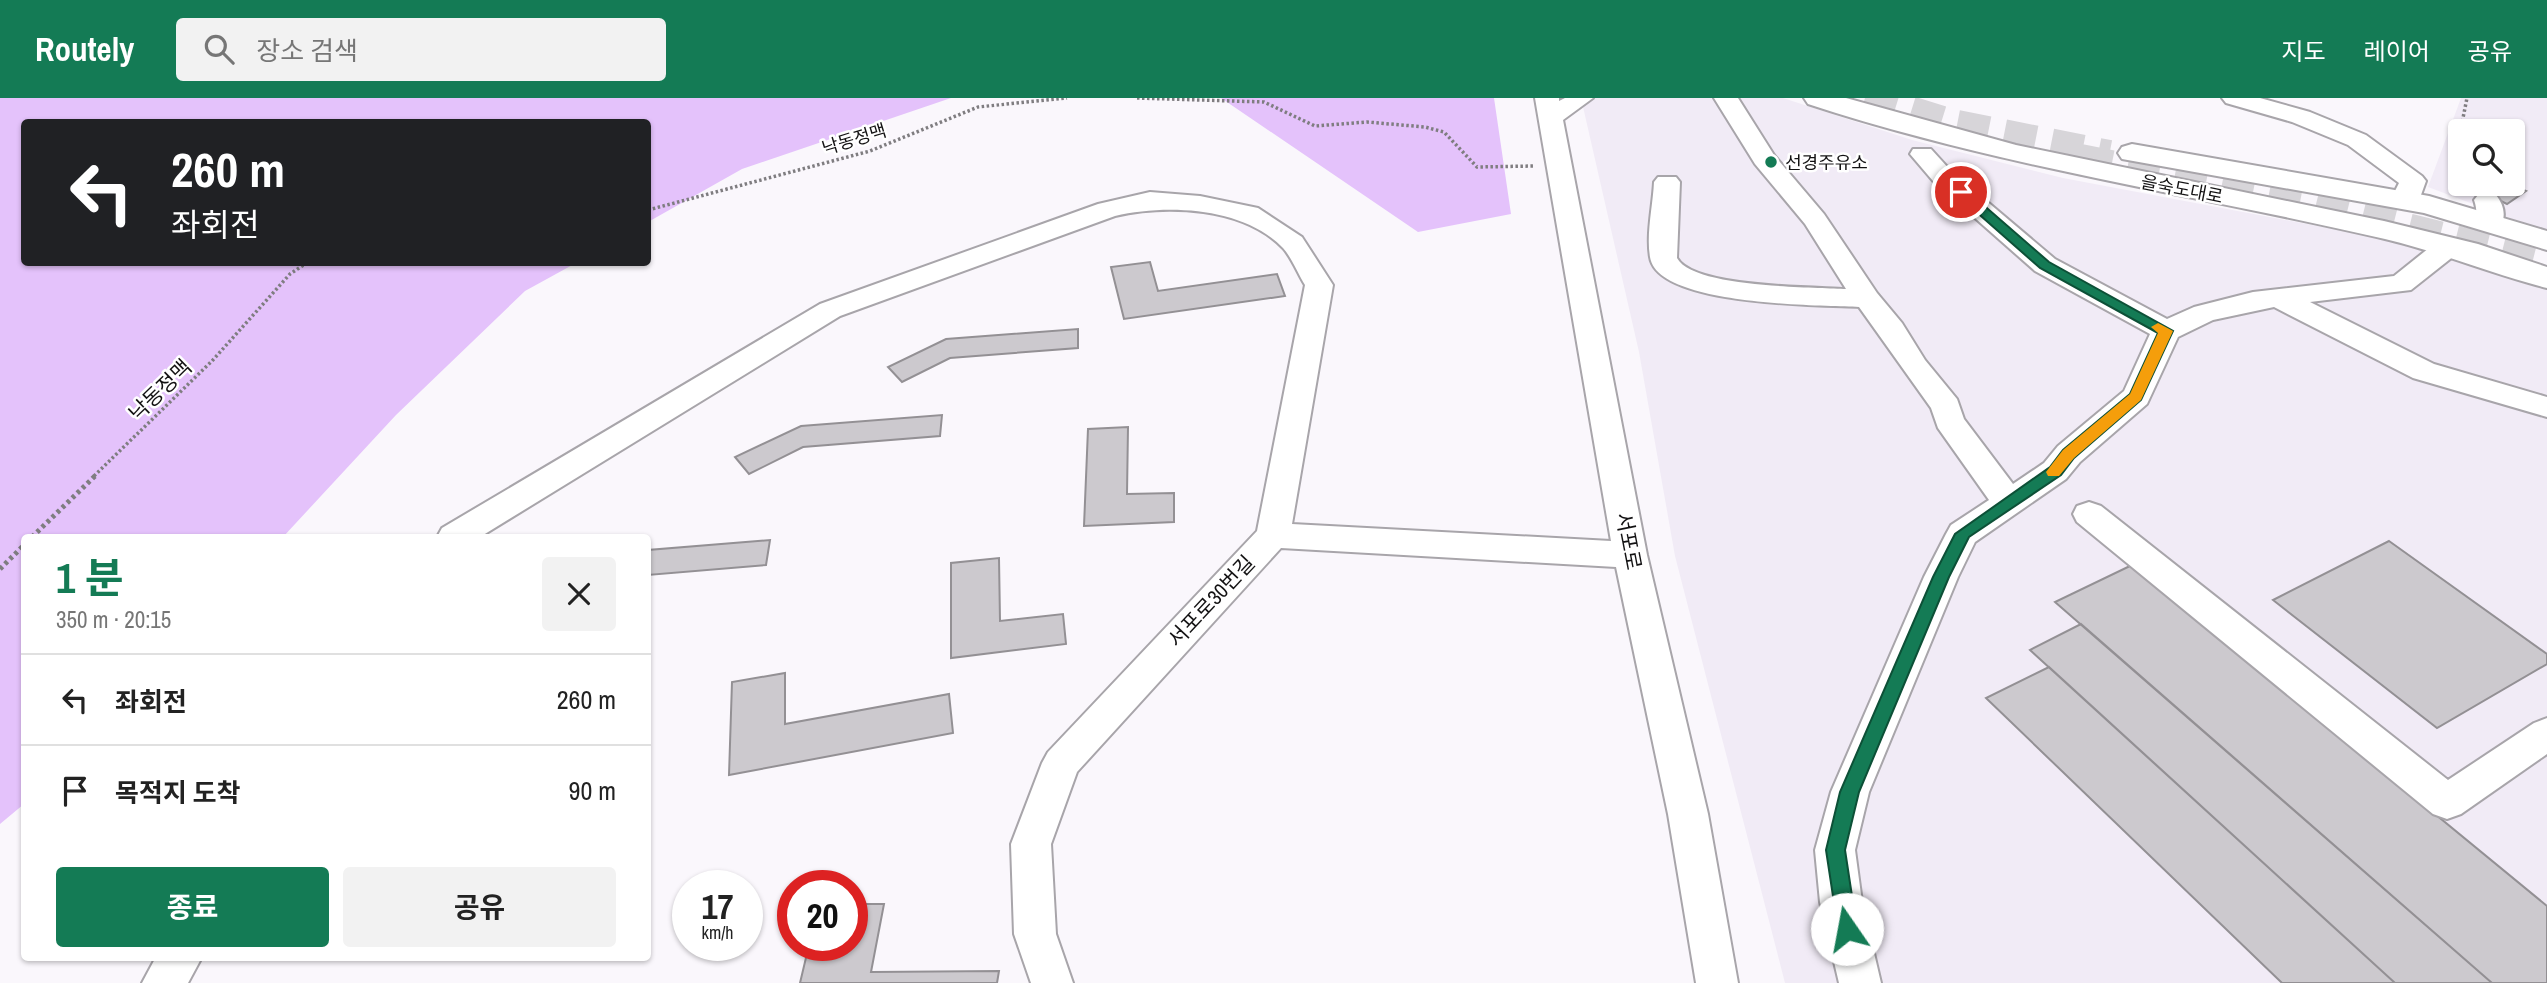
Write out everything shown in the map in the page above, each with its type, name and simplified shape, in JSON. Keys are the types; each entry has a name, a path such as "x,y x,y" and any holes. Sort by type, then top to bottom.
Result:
{"main road":[{"name":"을숙도대로","path":"1818,98 1979,146 2354,223 2449,246 2547,278"},
{"name":"을숙도대로","path":"1898,98 2016,131 2408,201 2488,211 2547,241"}],"street":[{"path":"1549,107 1581,98"},
{"path":"1726,98 1764,159 1815,220 1867,299 1892,329 1914,366 1946,405 1950,421 2010,504"},
{"path":"2234,98 2301,117 2357,140 2413,181 2408,201"},
{"name":"서포로","path":"1549,107 1630,555 1688,814 1717,983"},
{"path":"1922,154 1942,176 2045,265 2166,331"},
{"path":"1667,182 1663,258 1669,269 1710,286 1867,299"},
{"path":"459,534 830,310 1107,210 1150,200 1200,204 1249,214 1293,243 1319,285 1273,535 1630,555"},
{"path":"1860,983 1841,902 1835,850 1850,792 1941,577 1963,534 2055,471 2068,454 2136,397 2166,331 2204,313 2276,297 2401,284 2449,246"},
{"path":"2276,297 2312,312 2407,364 2487,392 2547,407"},
{"path":"2089,514 2447,802 2547,734"},
{"name":"서포로30번길","path":"1052,983 1035,934 1031,844 1061,763 1273,535"},
{"path":"163,983 178,961"}],"path":[{"name":"낙동정맥","path":"651,209 870,151 978,107 1067,98"},
{"path":"1137,98 1167,102 1264,102 1315,126 1367,122 1425,127 1444,132 1477,167 1560,164"},
{"path":"2463,119 2467,98"},
{"name":"낙동정맥","path":"35,534 212,361 290,274 302,266"},
{"path":"0,569 21,548"}],"shaded area":[{"path":"0,98 951,98 742,169 651,220 651,119 21,119 21,266 571,266 525,291 396,415 286,534 21,534 21,806 0,824"},
{"path":"1221,98 1494,98 1511,214 1418,232"},
{"path":"1581,98 1783,98 1912,140 2063,178 2402,242 2547,287 2547,983 1785,983 1675,556 1639,352"},
{"path":"2461,98 2547,98 2547,232 2452,196 2525,196 2525,119 2453,119"},
{"path":"2448,133 2448,195 2428,187"}],"building":[{"path":"2491,196 2519,196 2507,204"},
{"path":"1150,262 1158,291 1277,274 1285,296 1124,319 1111,267"},
{"path":"1078,329 1078,348 950,358 902,382 888,367 946,339"},
{"path":"942,415 940,436 803,447 749,474 735,457 801,426"},
{"path":"1128,427 1127,494 1174,493 1174,522 1084,526 1088,429"},
{"path":"770,540 766,565 651,575 651,550"},
{"path":"2389,541 2547,654 2547,664 2437,728 2273,600"},
{"path":"999,558 1000,621 1063,614 1066,644 951,658 951,563"},
{"path":"2132,565 2547,906 2547,983 2492,983 2055,602"},
{"path":"2081,624 2492,983 2395,983 2030,650"},
{"path":"2049,667 2395,983 2282,983 1986,698"},
{"path":"785,673 785,724 949,694 953,733 729,775 732,682"},
{"path":"868,904 884,904 871,972 999,971 997,983 800,983 805,961 868,961"}],"tunnel":[{"path":"1865,98 1952,125 2109,156"},
{"path":"2080,160 2315,206 2547,264"}],"slow traffic":[{"path":"2054,472 2068,454 2136,397 2166,331 2158,327"}],"place":[{"name":"선경주유소","path":"1771,162"}],"route":[{"path":"1847,929 1835,850 1850,792 1941,577 1963,534 2055,471 2068,454 2136,397 2166,331 2113,305 2045,265 1961,192"}]}
